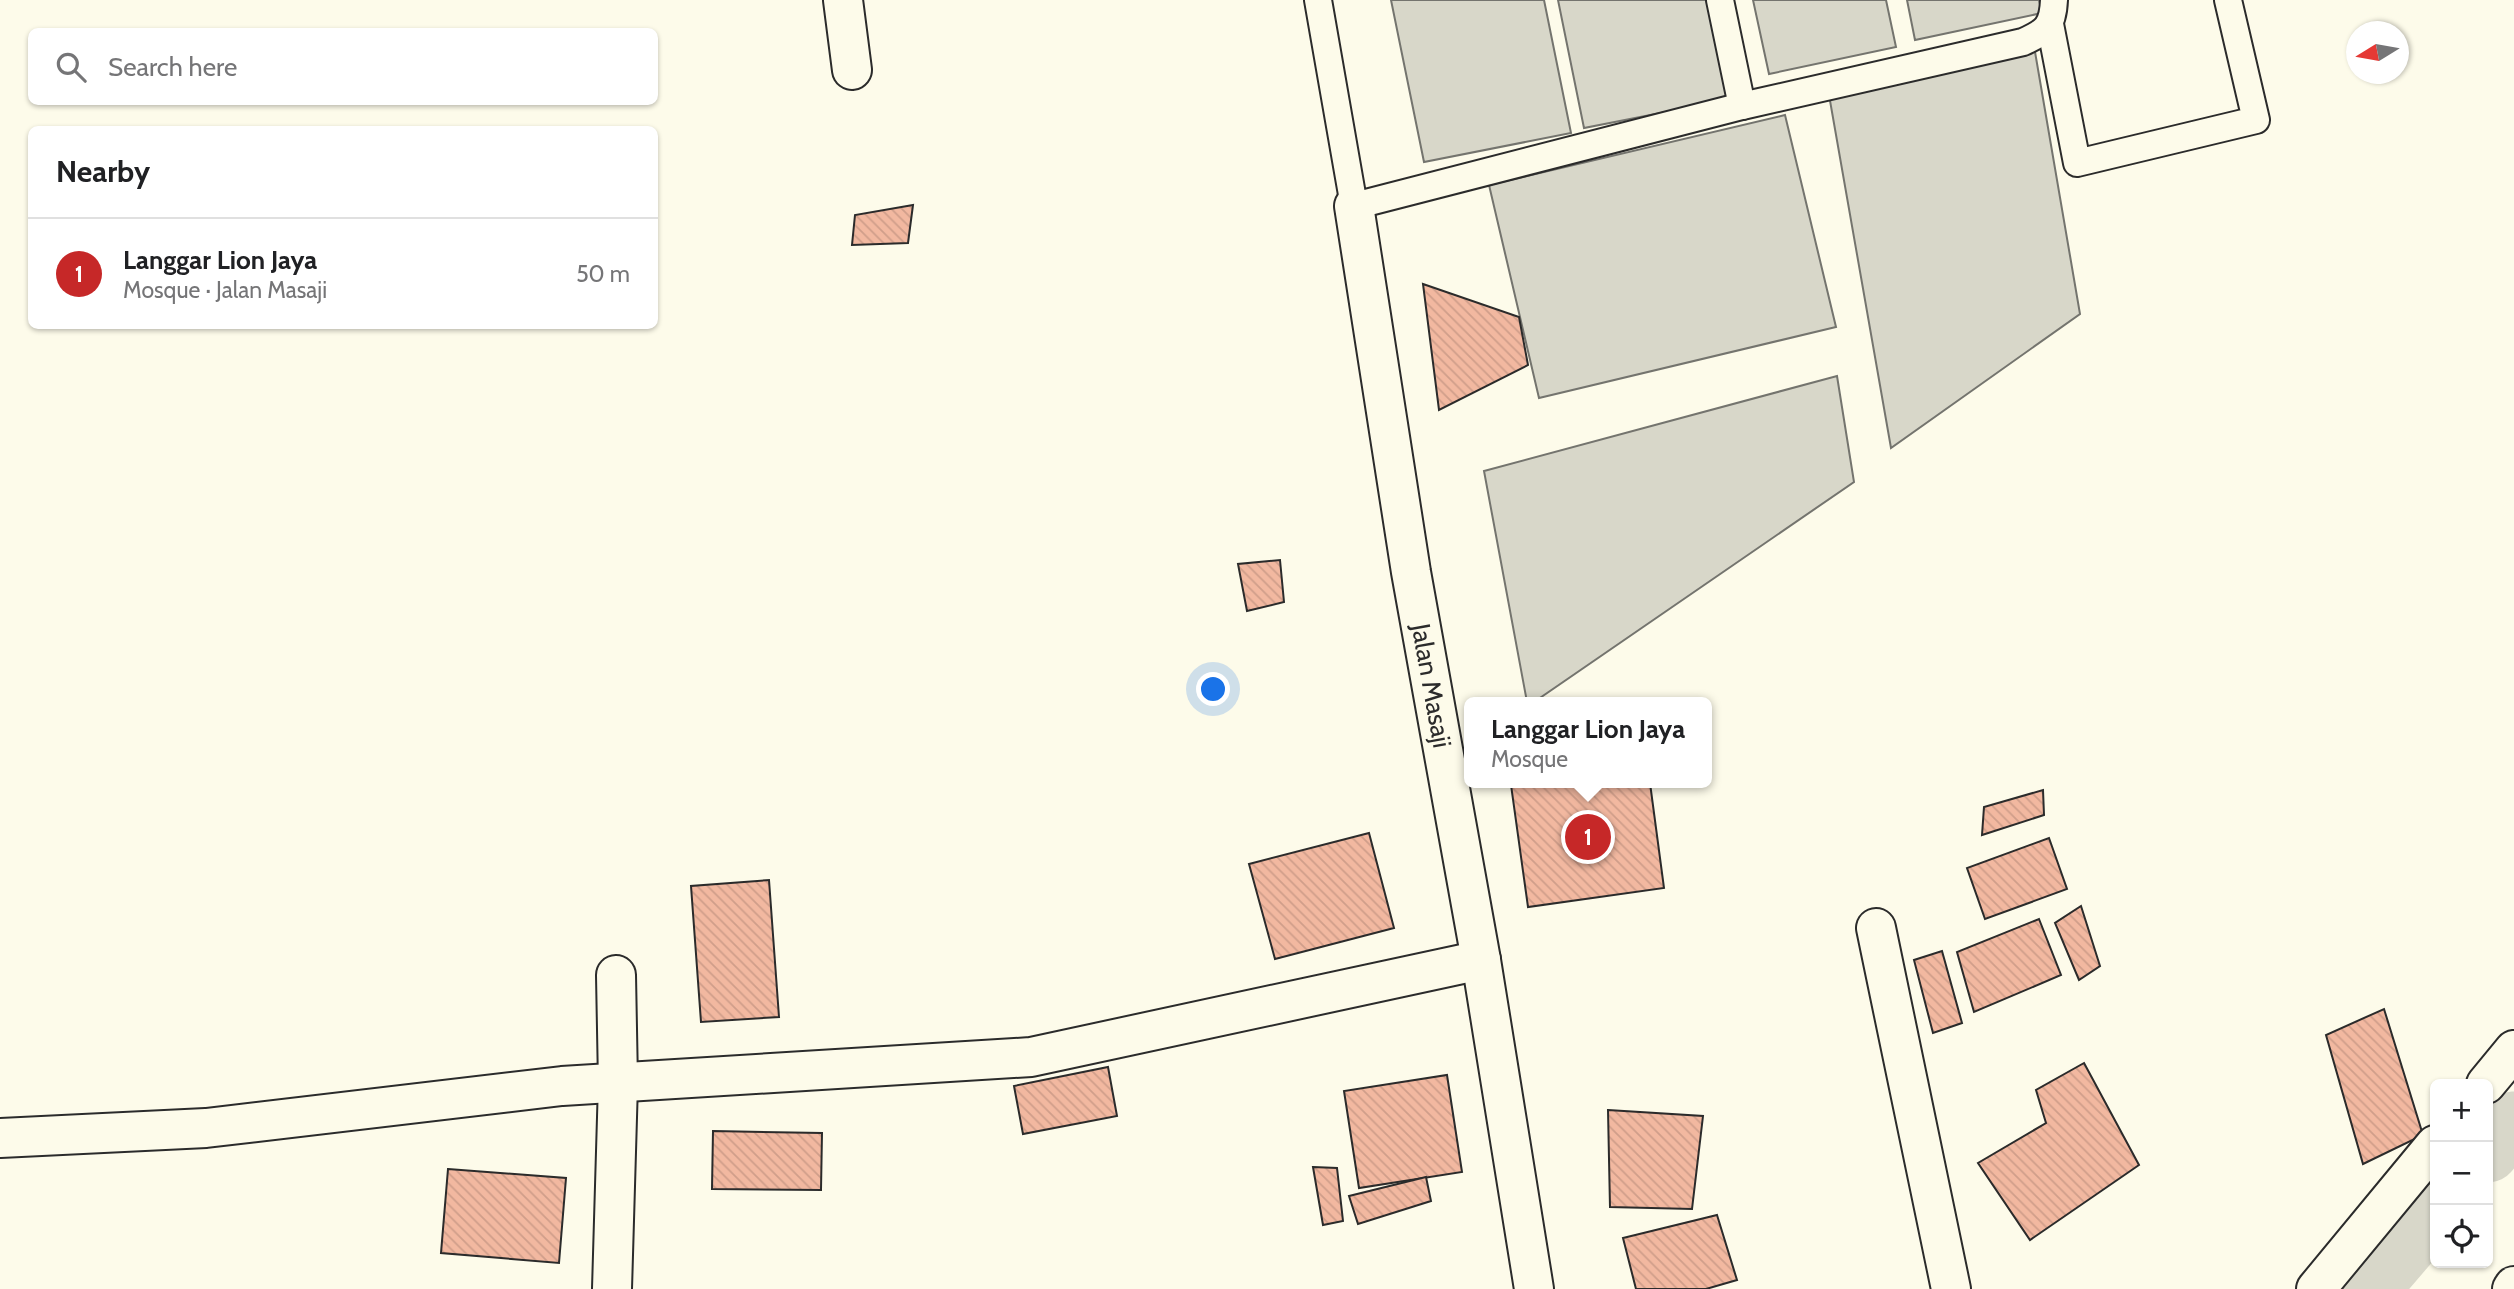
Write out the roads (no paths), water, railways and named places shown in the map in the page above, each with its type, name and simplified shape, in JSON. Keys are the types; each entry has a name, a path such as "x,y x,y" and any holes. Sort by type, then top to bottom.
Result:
{"street":[{"path":"843,0 852,70"},
{"name":"Jalan Masaji","path":"1354,206 1411,572 1481,960 1534,1289"},
{"path":"1876,928 1951,1289"},
{"path":"0,1138 206,1128 562,1086 1031,1057 1481,960"},
{"path":"612,1289 610,1084 616,975"},
{"path":"2490,1079 2514,1050"},
{"path":"2316,1289 2430,1151"}],"lane":[{"path":"1318,0 1354,206 1742,106 2023,42 2041,34 2056,7"},
{"path":"1720,0 1742,106"},
{"path":"2056,7 2077,163 2256,120 2228,0"}],"waterway":[{"path":"2493,1146 2514,1122"},
{"path":"2369,1289 2430,1218"}],"place":[{"name":"Langgar Lion Jaya","path":"1588,837"}]}
